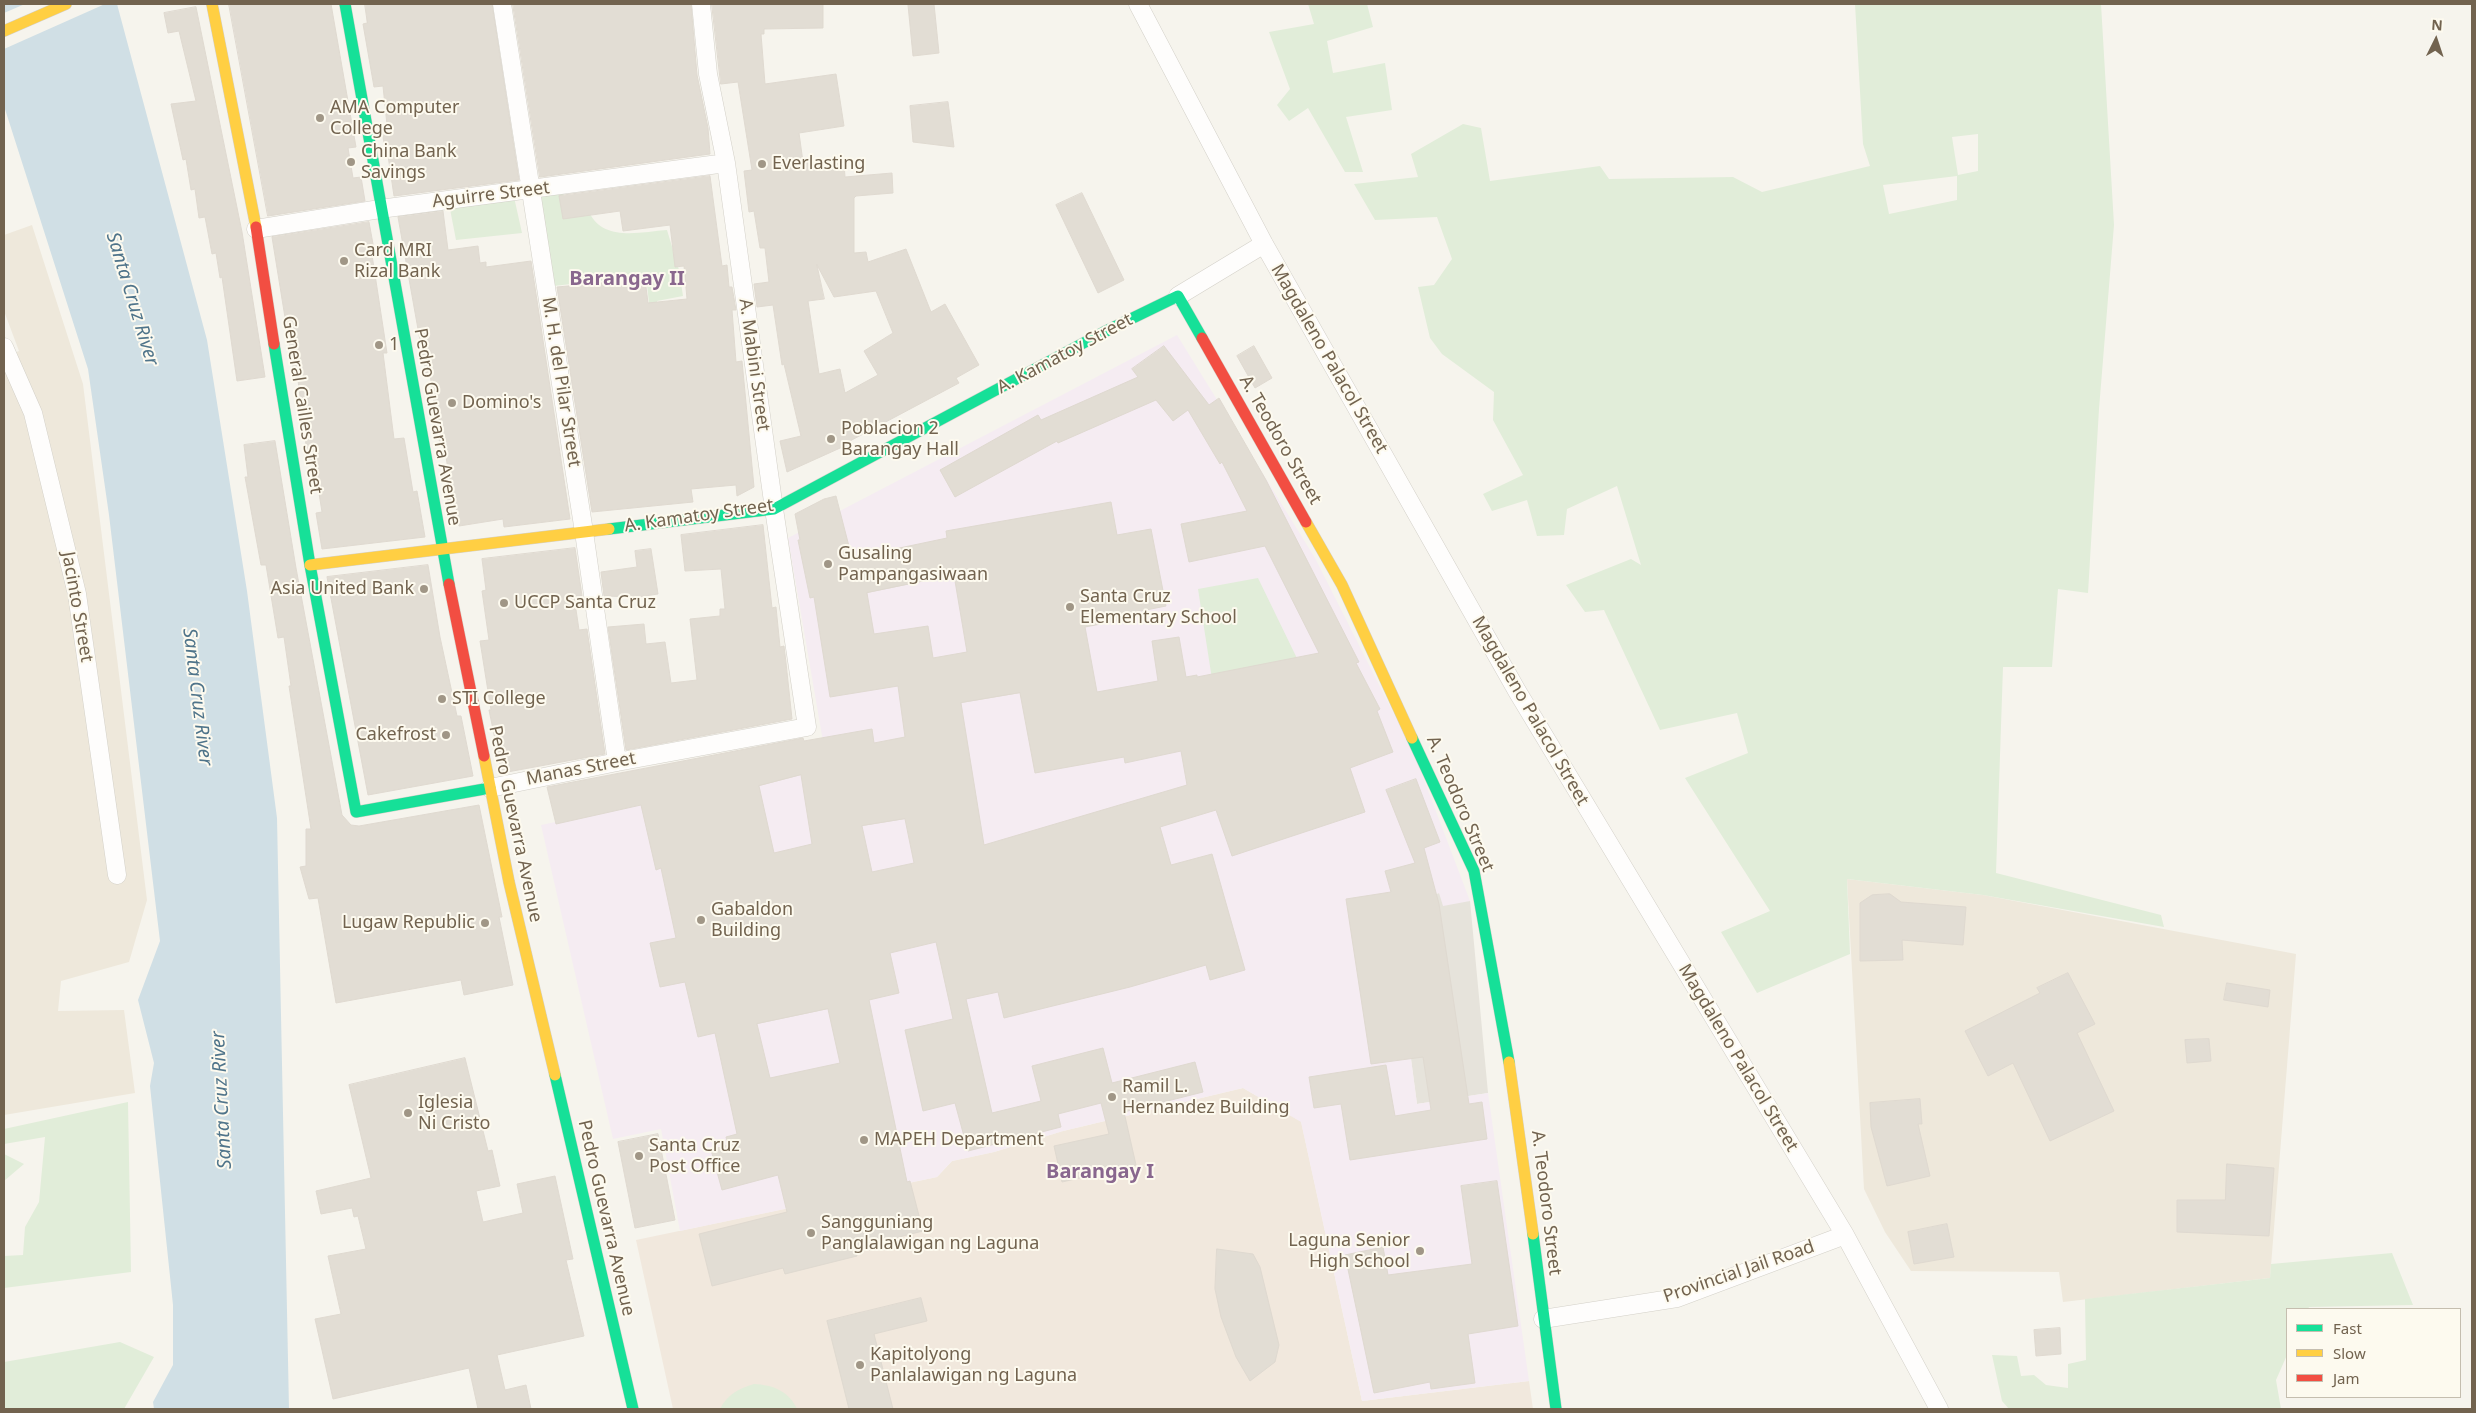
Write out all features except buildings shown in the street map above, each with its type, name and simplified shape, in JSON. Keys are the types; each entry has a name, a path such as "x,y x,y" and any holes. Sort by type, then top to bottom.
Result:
{"street":[{"path":"4,31 66,4"},
{"name":"General Cailles Street","path":"212,4 256,228 310,565 356,812"},
{"name":"Pedro Guevarra Avenue","path":"345,4 442,550 490,788 522,941 633,1409"},
{"name":"M. H. del Pilar Street","path":"502,4 584,532 617,762"},
{"name":"A. Mabini Street","path":"701,4 708,74 726,163 774,509 807,727"},
{"name":"Magdaleno Palacol Street","path":"1138,4 1264,244 1517,691 1845,1235 1938,1409"},
{"name":"Aguirre Street","path":"256,228 380,209 726,163"},
{"name":"A. Kamatoy Street","path":"310,565 774,509 1104,332 1178,296 1264,244"},
{"name":"A. Teodoro Street","path":"1178,296 1342,585 1474,871 1514,1087 1556,1409"},
{"name":"Jacinto Street","path":"4,347 33,414 78,594 117,875"},
{"name":"Manas Street","path":"356,812 807,727"},
{"name":"Provincial Jail Road","path":"1543,1319 1677,1298 1845,1235"}],"shaded area":[{"path":"32,225 83,384 147,900 129,962 61,981 58,1011 124,1010 135,1093 4,1115 4,357 19,351 4,311 4,235"},
{"path":"1177,335 1315,558 1415,756 1470,901 1443,906 1439,893 1391,909 1417,1104 1488,1093 1529,1381 1362,1401 1301,1122 1243,1088 1063,1131 994,1152 952,1161 937,1177 680,1231 661,1129 613,1139 541,825 816,768 826,759 788,538"},
{"path":"1847,879 1983,895 2296,954 2270,1278 2063,1302 2059,1272 1911,1271 1885,1232 1864,1189"},
{"path":"1439,893 1470,901 1488,1093 1417,1104 1391,909"},
{"path":"1243,1088 1301,1121 1362,1401 1529,1381 1533,1409 673,1409 636,1240 937,1177 952,1161 994,1152 1063,1131"}],"green space":[{"path":"1308,4 1367,4 1373,27 1327,41 1333,73 1385,63 1392,110 1346,117 1363,172 1345,172 1308,108 1289,121 1277,105 1290,89 1269,32 1314,24"},
{"path":"1855,4 2101,4 2114,225 2099,409 2088,593 2058,589 2052,667 2003,667 1996,873 2161,915 2164,927 1983,895 1847,879 1850,954 1757,993 1721,932 1770,911 1685,778 1748,753 1737,713 1660,730 1604,610 1585,612 1566,585 1631,559 1641,565 1617,486 1567,509 1564,535 1537,536 1527,500 1492,511 1483,494 1523,475 1493,420 1494,392 1442,354 1430,338 1418,287 1434,285 1452,259 1437,217 1375,220 1354,184 1418,177 1411,154 1463,124 1481,128 1490,181 1600,166 1609,179 1733,177 1762,192 1870,166 1863,144","holes":["1978,134 1978,171 1958,175 1952,137","1957,176 1957,200 1889,214 1883,185"]},
{"path":"563,193 569,213 589,212 603,228 623,233 667,230 679,270 683,296 657,301 659,312 650,312 646,276 553,286 541,197"},
{"path":"514,197 522,233 456,240 450,209"},
{"path":"1258,578 1308,681 1214,692 1198,589"},
{"path":"128,1102 131,1272 4,1288 4,1256 23,1255 25,1227 39,1202 45,1137 4,1144 4,1129"},
{"path":"4,1154 24,1164 4,1181"},
{"path":"2392,1253 2413,1305 2286,1308 2286,1357 2276,1380 2281,1409 2009,1409 2002,1401 1992,1355 2017,1356 2021,1376 2034,1375 2046,1385 2068,1388 2068,1364 2086,1360 2085,1299 2270,1278 2271,1264"},
{"path":"120,1342 154,1357 124,1409 4,1409 4,1362"},
{"path":"754,1384 780,1390 790,1398 797,1409 720,1409 734,1393"}],"water":[{"name":"Santa Cruz River","path":"4,4 117,4 207,340 247,591 277,818 289,1409 154,1409 153,1402 173,1365 173,1305 150,1086 154,1063 138,1000 160,941 109,515 88,369 4,106"}],"pier":[{"path":"25,4 105,4 4,49 4,13"}],"traffic: fast":[{"path":"345,4 449,584"},
{"path":"609,529 774,509 1104,332 1178,296 1202,338"},
{"path":"274,344 310,565 356,812 490,788"},
{"path":"1412,738 1474,871 1509,1062"},
{"path":"555,1075 633,1409"},
{"path":"1533,1234 1556,1409"}],"traffic: slow":[{"path":"4,31 66,4"},
{"path":"212,4 256,227"},
{"path":"1306,522 1342,585 1412,738"},
{"path":"310,565 609,529"},
{"path":"484,756 509,882 555,1075"},
{"path":"1509,1062 1533,1234"}],"traffic: jam":[{"path":"256,227 274,344"},
{"path":"1202,338 1306,522"},
{"path":"449,584 484,756"}],"place":[{"name":"AMA Computer College","path":"320,118"},
{"name":"China Bank Savings","path":"351,162"},
{"name":"Everlasting","path":"762,164"},
{"name":"Card MRI Rizal Bank","path":"344,261"},
{"name":"1","path":"379,345"},
{"name":"Domino's","path":"452,403"},
{"name":"Poblacion 2 Barangay Hall","path":"831,439"},
{"name":"Gusaling Pampangasiwaan","path":"828,564"},
{"name":"Asia United Bank","path":"424,589"},
{"name":"UCCP Santa Cruz","path":"504,603"},
{"name":"Santa Cruz Elementary School","path":"1070,607"},
{"name":"STI College","path":"442,699"},
{"name":"Cakefrost","path":"446,735"},
{"name":"Gabaldon Building","path":"701,920"},
{"name":"Lugaw Republic","path":"485,923"},
{"name":"Ramil L. Hernandez Building","path":"1112,1097"},
{"name":"Iglesia Ni Cristo","path":"408,1113"},
{"name":"MAPEH Department","path":"864,1140"},
{"name":"Santa Cruz Post Office","path":"639,1156"},
{"name":"Sangguniang Panglalawigan ng Laguna","path":"811,1233"},
{"name":"Laguna Senior High School","path":"1420,1251"},
{"name":"Kapitolyong Panlalawigan ng Laguna","path":"860,1365"}],"district":[{"name":"Barangay II","path":"627,279"},
{"name":"Barangay I","path":"1100,1172"}]}
